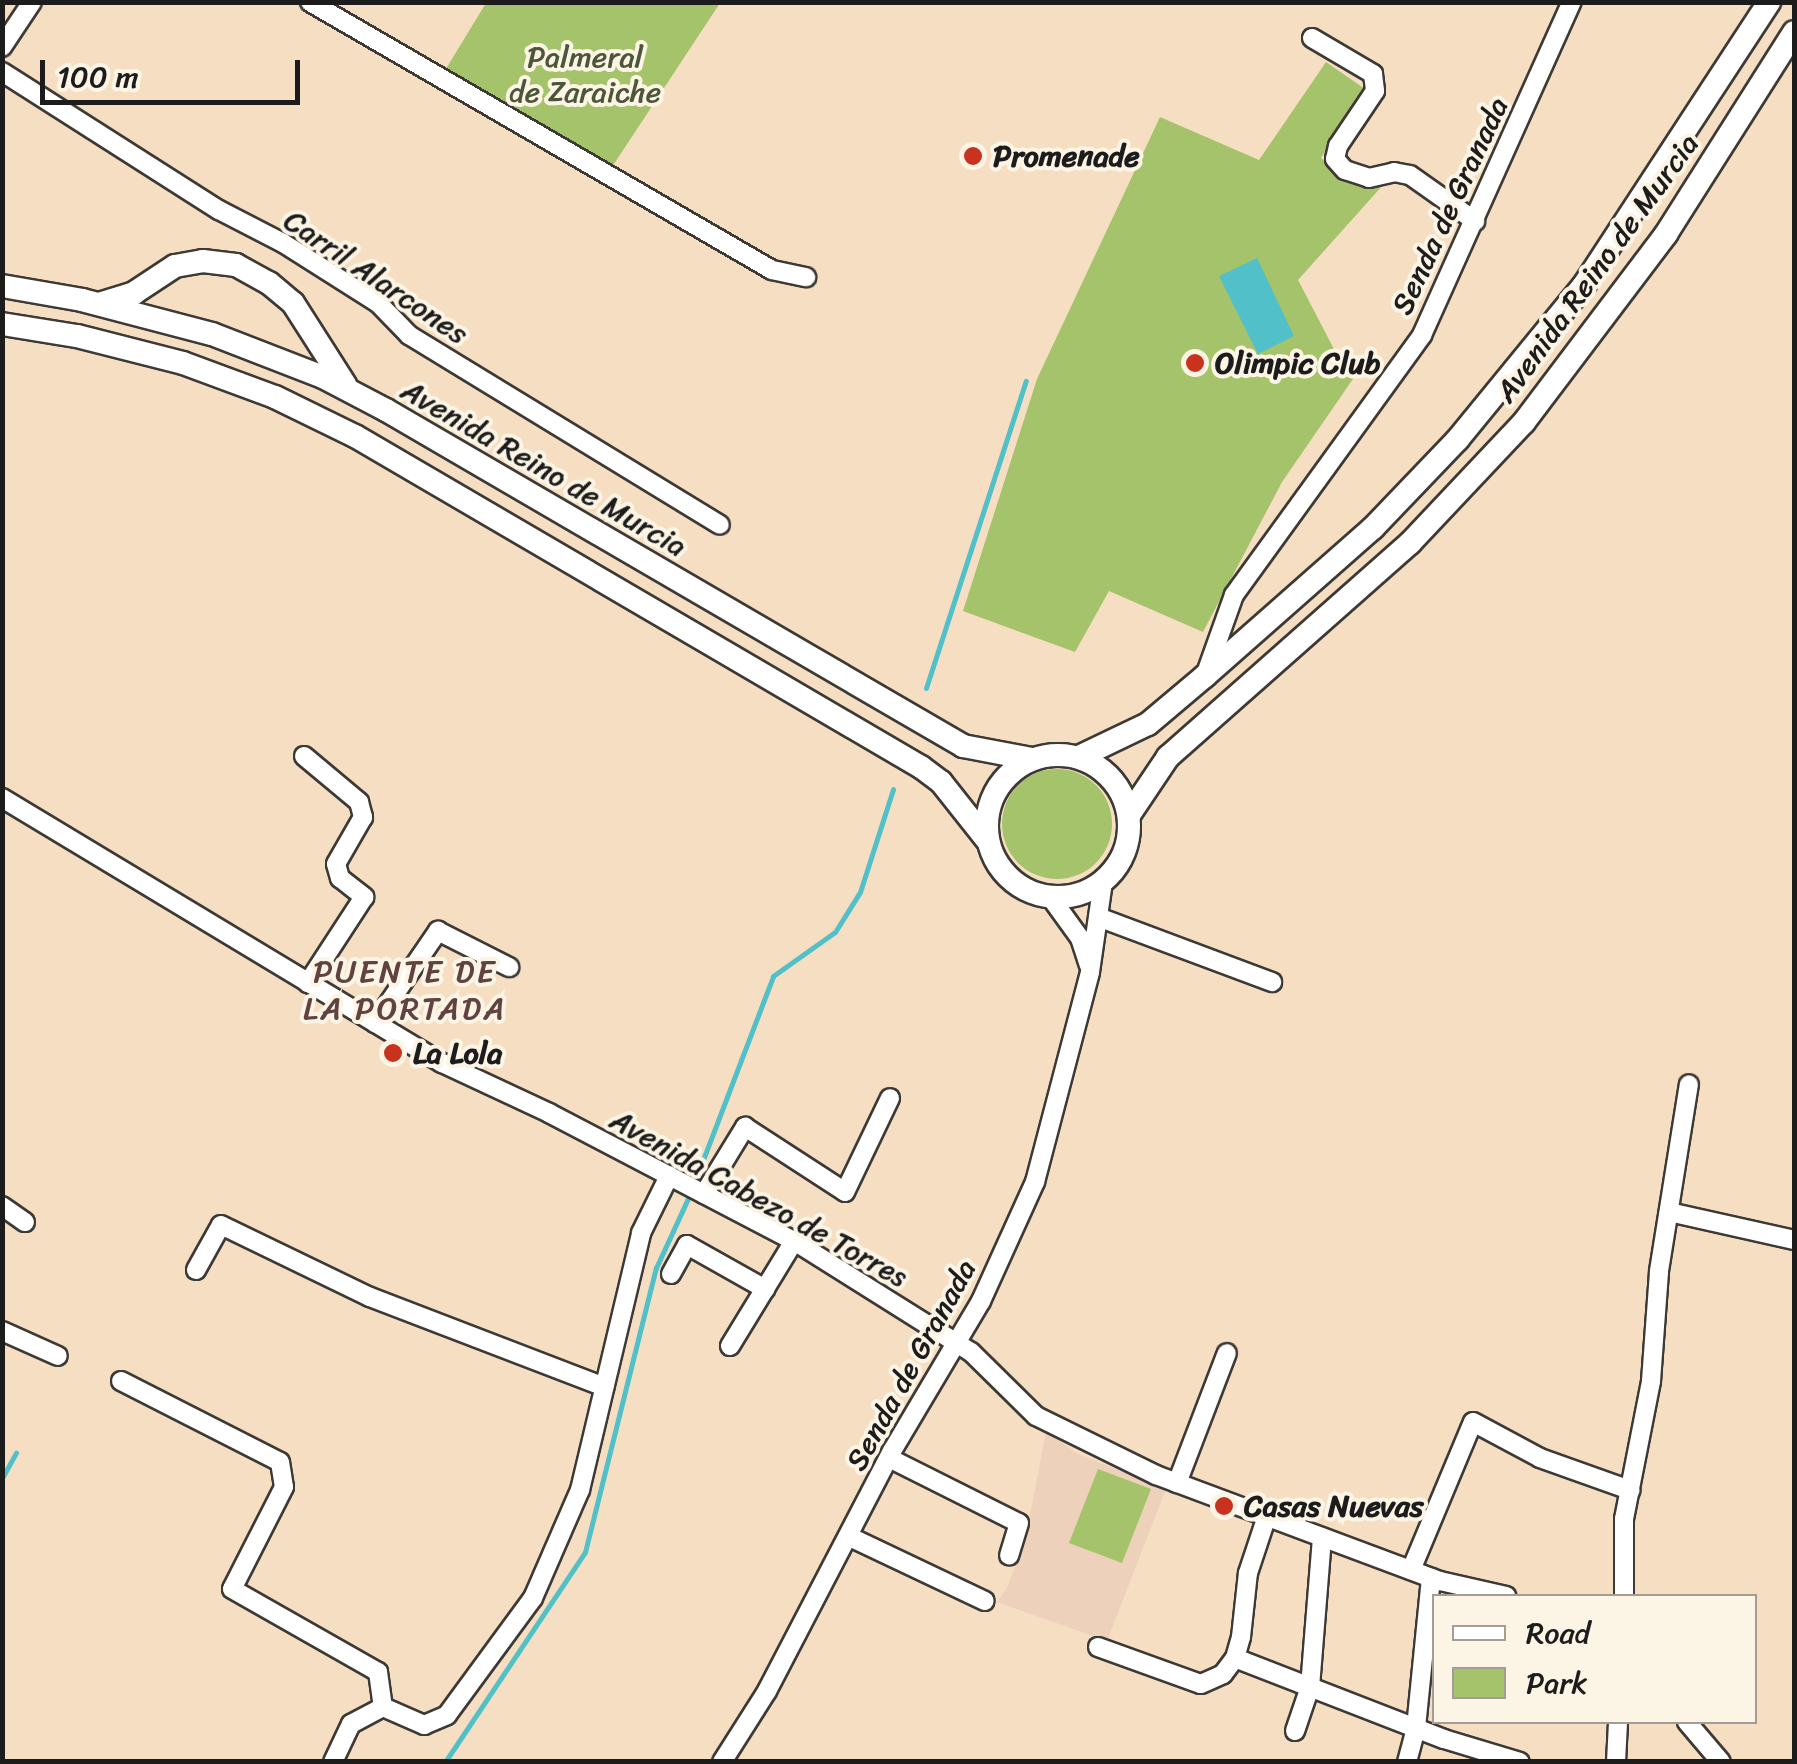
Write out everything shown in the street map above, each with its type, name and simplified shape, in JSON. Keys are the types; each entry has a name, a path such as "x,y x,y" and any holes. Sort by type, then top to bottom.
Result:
{"main road":[{"name":"Avenida Reino de Murcia","path":"1079,757 1148,724 1205,676 1372,528 1508,382 1628,223 1769,2"},
{"name":"Avenida Reino de Murcia","path":"1129,815 1168,757 1410,543 1524,422 1666,234 1794,32"},
{"path":"98,303 123,298 175,266 203,261 252,272 293,303 334,374 356,395"},
{"path":"150,282 127,310 123,326 128,340 154,355"},
{"name":"Avenida Reino de Murcia","path":"2,286 127,310 254,348 356,395 963,746 1031,759"},
{"path":"2,324 154,355 275,398 438,481 921,766 952,794 986,840 1003,874 1024,890 1051,898 1078,895 1103,882 1120,864 1128,840 1129,815 1120,790 1103,769 1079,757 1055,754 1031,759 1010,772 994,792 986,815 986,840"}],"street":[{"path":"2,47 32,2"},
{"path":"310,2 772,270 806,277"},
{"name":"Senda de Granada","path":"1205,676 1208,656 1234,596 1422,335 1572,2"},
{"path":"1312,38 1373,74 1375,92 1338,146 1335,159 1345,170 1369,178 1394,172 1410,175 1475,221"},
{"name":"Carril Alarcones","path":"2,72 219,210 283,243 378,303 409,335 720,526"},
{"path":"304,756 359,802 363,817 336,864 340,878 364,897 308,982"},
{"name":"Avenida Cabezo de Torres","path":"2,798 442,1062 794,1241 955,1342 1036,1416 1177,1483 1432,1578 1498,1594"},
{"name":"Senda de Granada","path":"722,1762 768,1691 889,1458 981,1301 1035,1182 1090,972 1103,882"},
{"path":"1051,898 1080,938 1090,972"},
{"path":"1098,917 1272,982"},
{"path":"375,1023 438,932 509,967"},
{"path":"1624,1594 1624,1519 1651,1381 1659,1271 1689,1084"},
{"path":"704,1194 745,1127 845,1192 890,1098"},
{"path":"334,1762 351,1724 384,1708 424,1725 447,1715 508,1637 554,1557 580,1490 641,1233 669,1176"},
{"path":"2,1206 25,1222"},
{"path":"1669,1212 1794,1240"},
{"path":"196,1270 220,1225 370,1297 604,1387"},
{"path":"730,1346 794,1241"},
{"path":"670,1274 687,1245 765,1289"},
{"path":"2,1331 58,1356"},
{"path":"1177,1483 1228,1353"},
{"path":"121,1382 280,1462 284,1488 232,1589 378,1672 384,1708"},
{"path":"1410,1570 1473,1422 1540,1458 1630,1490"},
{"path":"889,1458 1019,1524 1008,1556"},
{"path":"1098,1647 1201,1684 1223,1674 1235,1658 1248,1573 1266,1516"},
{"path":"850,1537 985,1601"},
{"path":"1295,1731 1310,1687 1322,1537"},
{"path":"1407,1762 1416,1728 1432,1578"},
{"path":"1235,1658 1416,1728 1520,1762"},
{"path":"1616,1762 1618,1724"},
{"path":"1689,1724 1720,1762"}],"shaded area":[{"path":"1046,1432 1078,1454 1166,1489 1107,1641 997,1602 1007,1588 1026,1536"}],"green space":[{"name":"Palmeral de Zaraiche","path":"486,3 720,3 608,173 441,77"},
{"name":"Olimpic Club","path":"1326,62 1365,89 1321,158 1358,184 1383,185 1298,280 1335,351 1355,376 1282,482 1203,632 1109,591 1075,652 963,611 1037,379 1160,117 1259,160"},
{"path":"1057,769 1078,773 1096,785 1108,803 1112,824 1108,845 1096,863 1078,875 1057,879 1036,875 1018,863 1006,845 1002,824 1006,803 1018,785 1036,773"},
{"path":"1098,1469 1151,1489 1122,1563 1069,1543"}],"water":[{"path":"1257,258 1294,336 1258,354 1219,276"}],"waterway":[{"path":"926,688 1026,381"},
{"path":"701,1165 773,976 835,932 860,892 893,789"},
{"path":"445,1762 585,1552 656,1268 690,1194"},
{"path":"2,1478 16,1453"}],"place":[{"name":"Promenade","path":"973,156"},
{"name":"Olimpic Club","path":"1195,363"},
{"name":"La Lola","path":"393,1053"},
{"name":"Casas Nuevas","path":"1224,1506"}],"district":[{"name":"PUENTE DE LA PORTADA","path":"405,992"}]}
